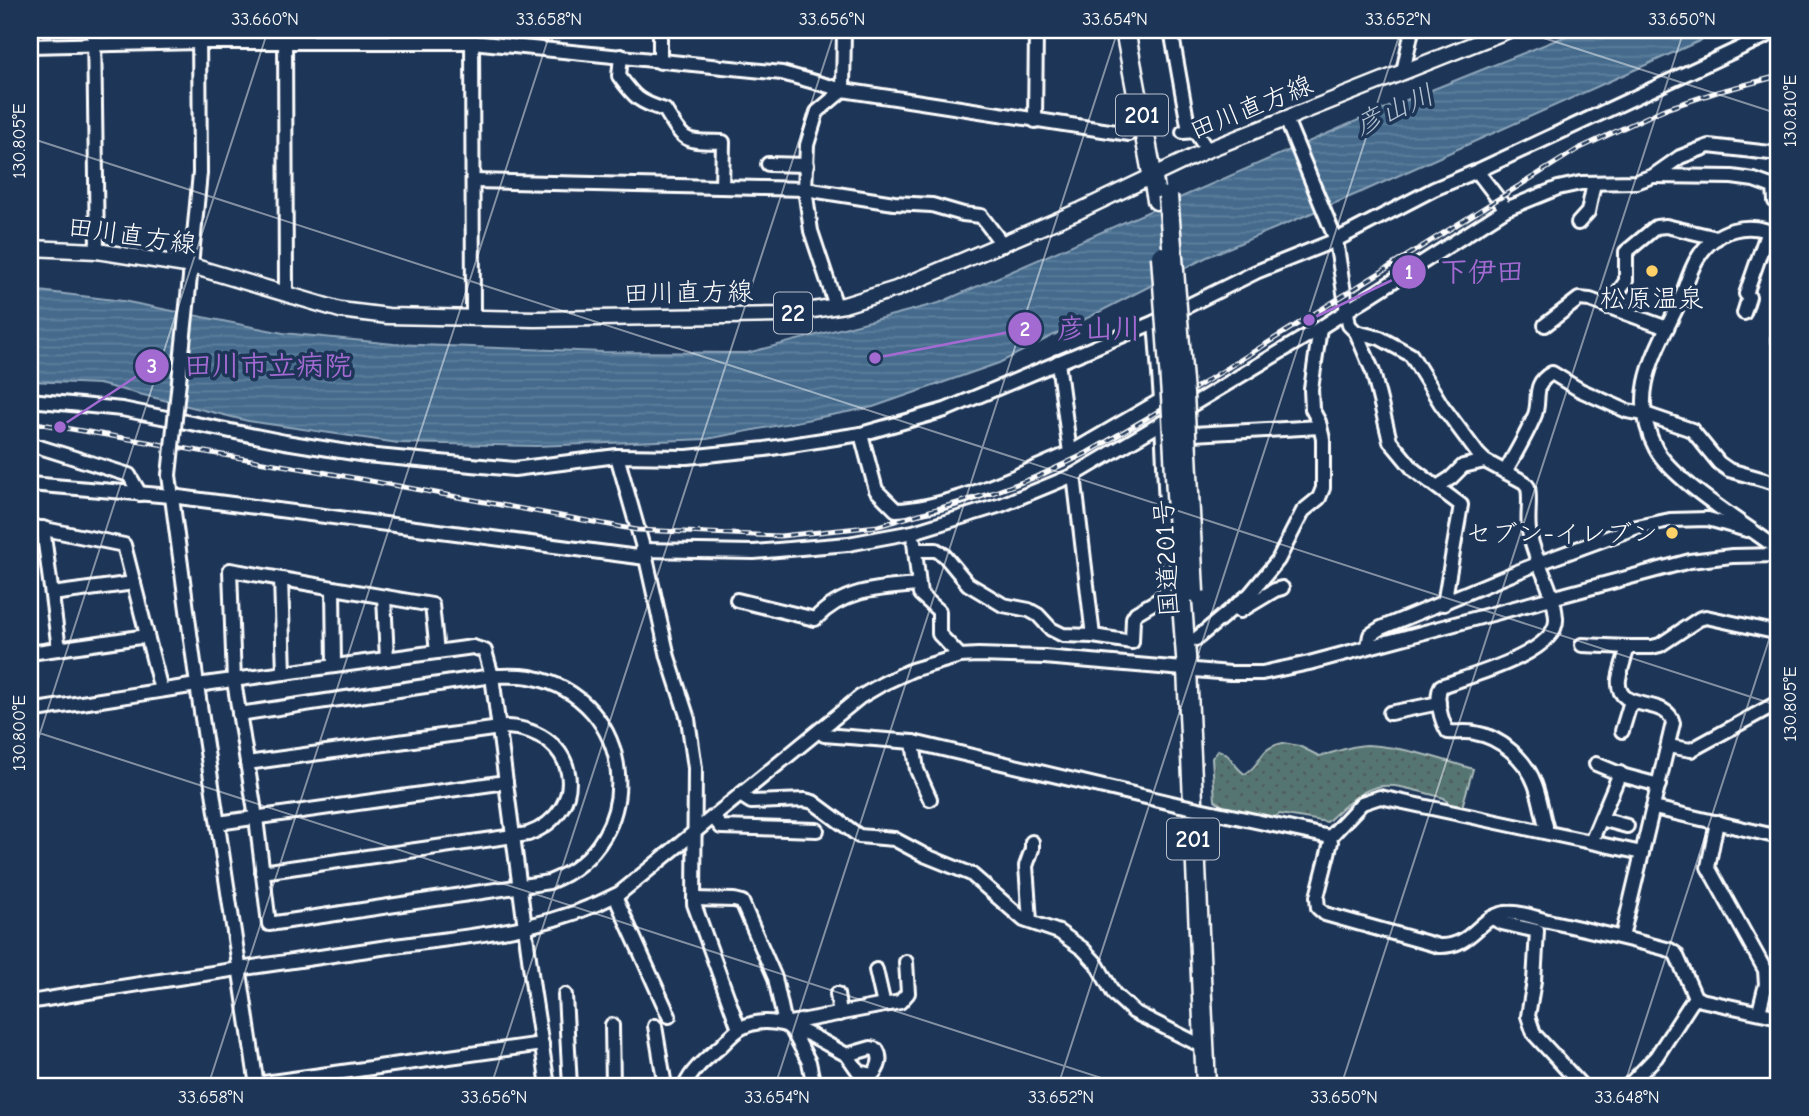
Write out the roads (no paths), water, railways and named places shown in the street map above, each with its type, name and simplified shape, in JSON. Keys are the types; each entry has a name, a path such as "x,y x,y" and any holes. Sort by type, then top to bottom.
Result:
{"highway":[{"name":"国道201号","path":"1125,30 1158,175"},
{"name":"国道201号","path":"1137,30 1162,198 1171,396 1188,591 1217,1086"},
{"name":"国道201号","path":"1188,591 1196,639 1192,670 1206,1086"}],"main road":[{"name":"田川直方線","path":"30,248 97,251 192,266 340,310 388,316 535,319 782,315 836,306 896,289 1158,175 1207,150 1288,124 1403,72 1509,30"}],"street":[{"path":"94,30 97,251"},
{"path":"660,30 660,62"},
{"path":"836,306 811,231 805,189 807,145 817,112 843,90 844,30"},
{"path":"1035,121 1036,30"},
{"path":"1171,30 1186,131 1195,131 1207,150"},
{"path":"1403,72 1412,30"},
{"path":"30,400 122,409 285,442 366,455 514,469 617,456 687,457 739,452 861,434 945,410 1154,322 1334,235 1478,171 1779,30"},
{"path":"199,36 200,173 169,475 197,685 257,1085 542,1044"},
{"path":"30,46 94,46 199,36 472,36 660,62 782,73 843,90 1129,134"},
{"path":"285,36 286,293"},
{"path":"472,36 473,317"},
{"path":"621,56 619,76 643,104 665,110 680,135 687,141 723,142 722,187"},
{"path":"1288,124 1334,235 1349,325 1356,332 1373,372 1390,441 1414,470 1457,502 1461,511 1444,604"},
{"path":"30,484 171,496 644,554 794,550 848,544 913,532 1001,505 1074,475 1320,328 1506,209 1558,188 1594,183 1636,182 1653,176 1680,157 1709,146 1779,154"},
{"path":"768,164 807,165"},
{"path":"1478,171 1506,209"},
{"path":"1653,176 1732,177 1754,180 1777,188 1775,201 1779,202"},
{"path":"473,181 805,189 894,203 932,205 981,216 1003,244"},
{"path":"1577,223 1588,212 1594,183"},
{"path":"1608,307 1626,281 1626,252 1656,228 1666,226 1717,238"},
{"path":"1744,313 1749,297 1746,294 1774,233 1737,227 1706,246 1695,261 1686,288 1648,368 1644,393 1646,414 1649,433 1657,452 1668,464 1703,495 1779,552"},
{"path":"1545,325 1579,299 1590,300 1667,328"},
{"path":"861,434 876,490 896,510 938,502 996,484 1070,453 1161,400 1154,322"},
{"path":"1196,639 1250,594 1278,560 1303,511 1318,498 1323,488 1323,439 1312,409 1311,389 1320,328"},
{"path":"1356,332 1380,338 1411,355 1441,404 1485,461 1524,482 1528,487 1529,534 1553,599 1557,621 1555,627 1540,645 1520,658 1441,687 1437,694 1444,726 1448,732 1475,733 1497,740 1529,771 1536,785 1546,826 1545,832"},
{"path":"1058,362 1070,453"},
{"path":"1505,472 1534,417 1539,387 1548,375 1557,375 1580,390 1627,411 1646,414 1692,430 1719,463 1729,470 1779,484"},
{"path":"1191,405 1197,522"},
{"path":"915,550 936,550 944,555 968,584 1003,605 1038,615 1051,629 1063,635 1132,642 1133,618 1136,613 1158,600 1170,588 1162,423"},
{"path":"1192,434 1320,427"},
{"path":"30,444 129,475 140,494"},
{"path":"617,456 668,657 688,719 695,768 696,913 739,1029"},
{"path":"1437,486 1451,478 1463,466 1485,461"},
{"path":"1074,475 1093,636"},
{"path":"1368,646 1370,635 1381,628 1539,563 1637,527 1670,520 1708,519 1755,532"},
{"path":"59,649 52,594 36,527 124,545 161,690"},
{"path":"913,532 920,594 939,611 939,634 960,656"},
{"path":"30,1002 240,968 458,939 557,920 615,896 860,698 912,670 960,656 1010,655 1262,673 1309,663 1690,561 1779,552"},
{"path":"239,714 492,676 529,677 546,681 572,694 595,716 606,732 614,747 620,790 610,827 602,841 565,876 549,882 268,924 256,818 233,681 230,570 432,605 437,652"},
{"path":"281,579 284,673"},
{"path":"52,594 134,583"},
{"path":"737,600 815,619 828,605 840,599 876,588 918,585"},
{"path":"333,588 334,666"},
{"path":"1227,613 1233,615 1263,596 1282,588"},
{"path":"384,597 387,659"},
{"path":"1582,645 1652,647 1660,645 1706,617 1779,633"},
{"path":"30,653 147,636"},
{"path":"1622,937 1673,723 1668,712 1631,701 1622,694 1619,679 1628,647"},
{"path":"30,711 161,690 480,648 488,658 492,676 548,1086"},
{"path":"1622,732 1631,701"},
{"path":"1668,746 1691,750 1779,702"},
{"path":"1390,713 1439,703"},
{"path":"247,763 499,726 531,730 549,740 559,749 568,772 569,788 565,800 541,830 262,872"},
{"path":"820,730 824,735 913,742 1180,805 1330,837"},
{"path":"913,742 917,770 930,799"},
{"path":"1596,764 1659,785"},
{"path":"1591,842 1620,773"},
{"path":"218,823 506,782"},
{"path":"740,795 751,802 813,802 859,836 894,839 924,855 971,874 1024,920 1059,932 1083,949 1096,963 1114,994 1134,1012 1203,1047"},
{"path":"1330,837 1362,803 1380,797 1642,853"},
{"path":"713,817 721,827 815,830 821,808"},
{"path":"1654,808 1779,836"},
{"path":"1601,819 1627,826"},
{"path":"1717,822 1708,867 1765,971 1767,977 1759,1012"},
{"path":"1330,837 1317,897 1318,908 1325,914 1439,946 1463,942 1492,918 1513,913 1622,937 1676,954 1695,997 1779,1017"},
{"path":"1030,921 1026,866 1032,849 1031,842"},
{"path":"615,896 669,1016"},
{"path":"694,899 742,902 775,978 785,1024 792,1030 809,1062 814,1086"},
{"path":"1492,918 1537,932 1534,981 1528,1016 1534,1034 1582,1086"},
{"path":"785,1024 900,1002 906,998 909,986 906,962"},
{"path":"876,970 884,1005"},
{"path":"837,994 840,1014"},
{"path":"565,995 570,1086"},
{"path":"1628,1086 1656,1058 1695,997"},
{"path":"685,1086 698,1065 739,1029 755,1022 772,1021 785,1024 847,1055"},
{"path":"612,1025 613,1086"},
{"path":"655,1026 665,1086"}],"water":[{"path":"1581,30 1724,30 1366,190 1207,257 999,363 873,407 707,439 536,446 398,443 248,421 99,384 30,381 30,290 123,301 283,333 394,344 603,352 747,353 939,303 1379,111"}],"waterway":[{"path":"30,38 92,38"}],"tunnel":[{"path":"1138,134 1183,132"}],"railway":[{"path":"30,422 637,530 780,536 878,526 992,493 1039,476 1087,453 1578,149 1662,110 1779,76"}],"place":[{"name":"松原温泉","path":"1652,271"},
{"name":"下伊田","path":"1309,320"},
{"name":"彦山川","path":"875,358"},
{"name":"田川市立病院","path":"60,427"},
{"name":"セブン-イレブン","path":"1672,533"}]}
